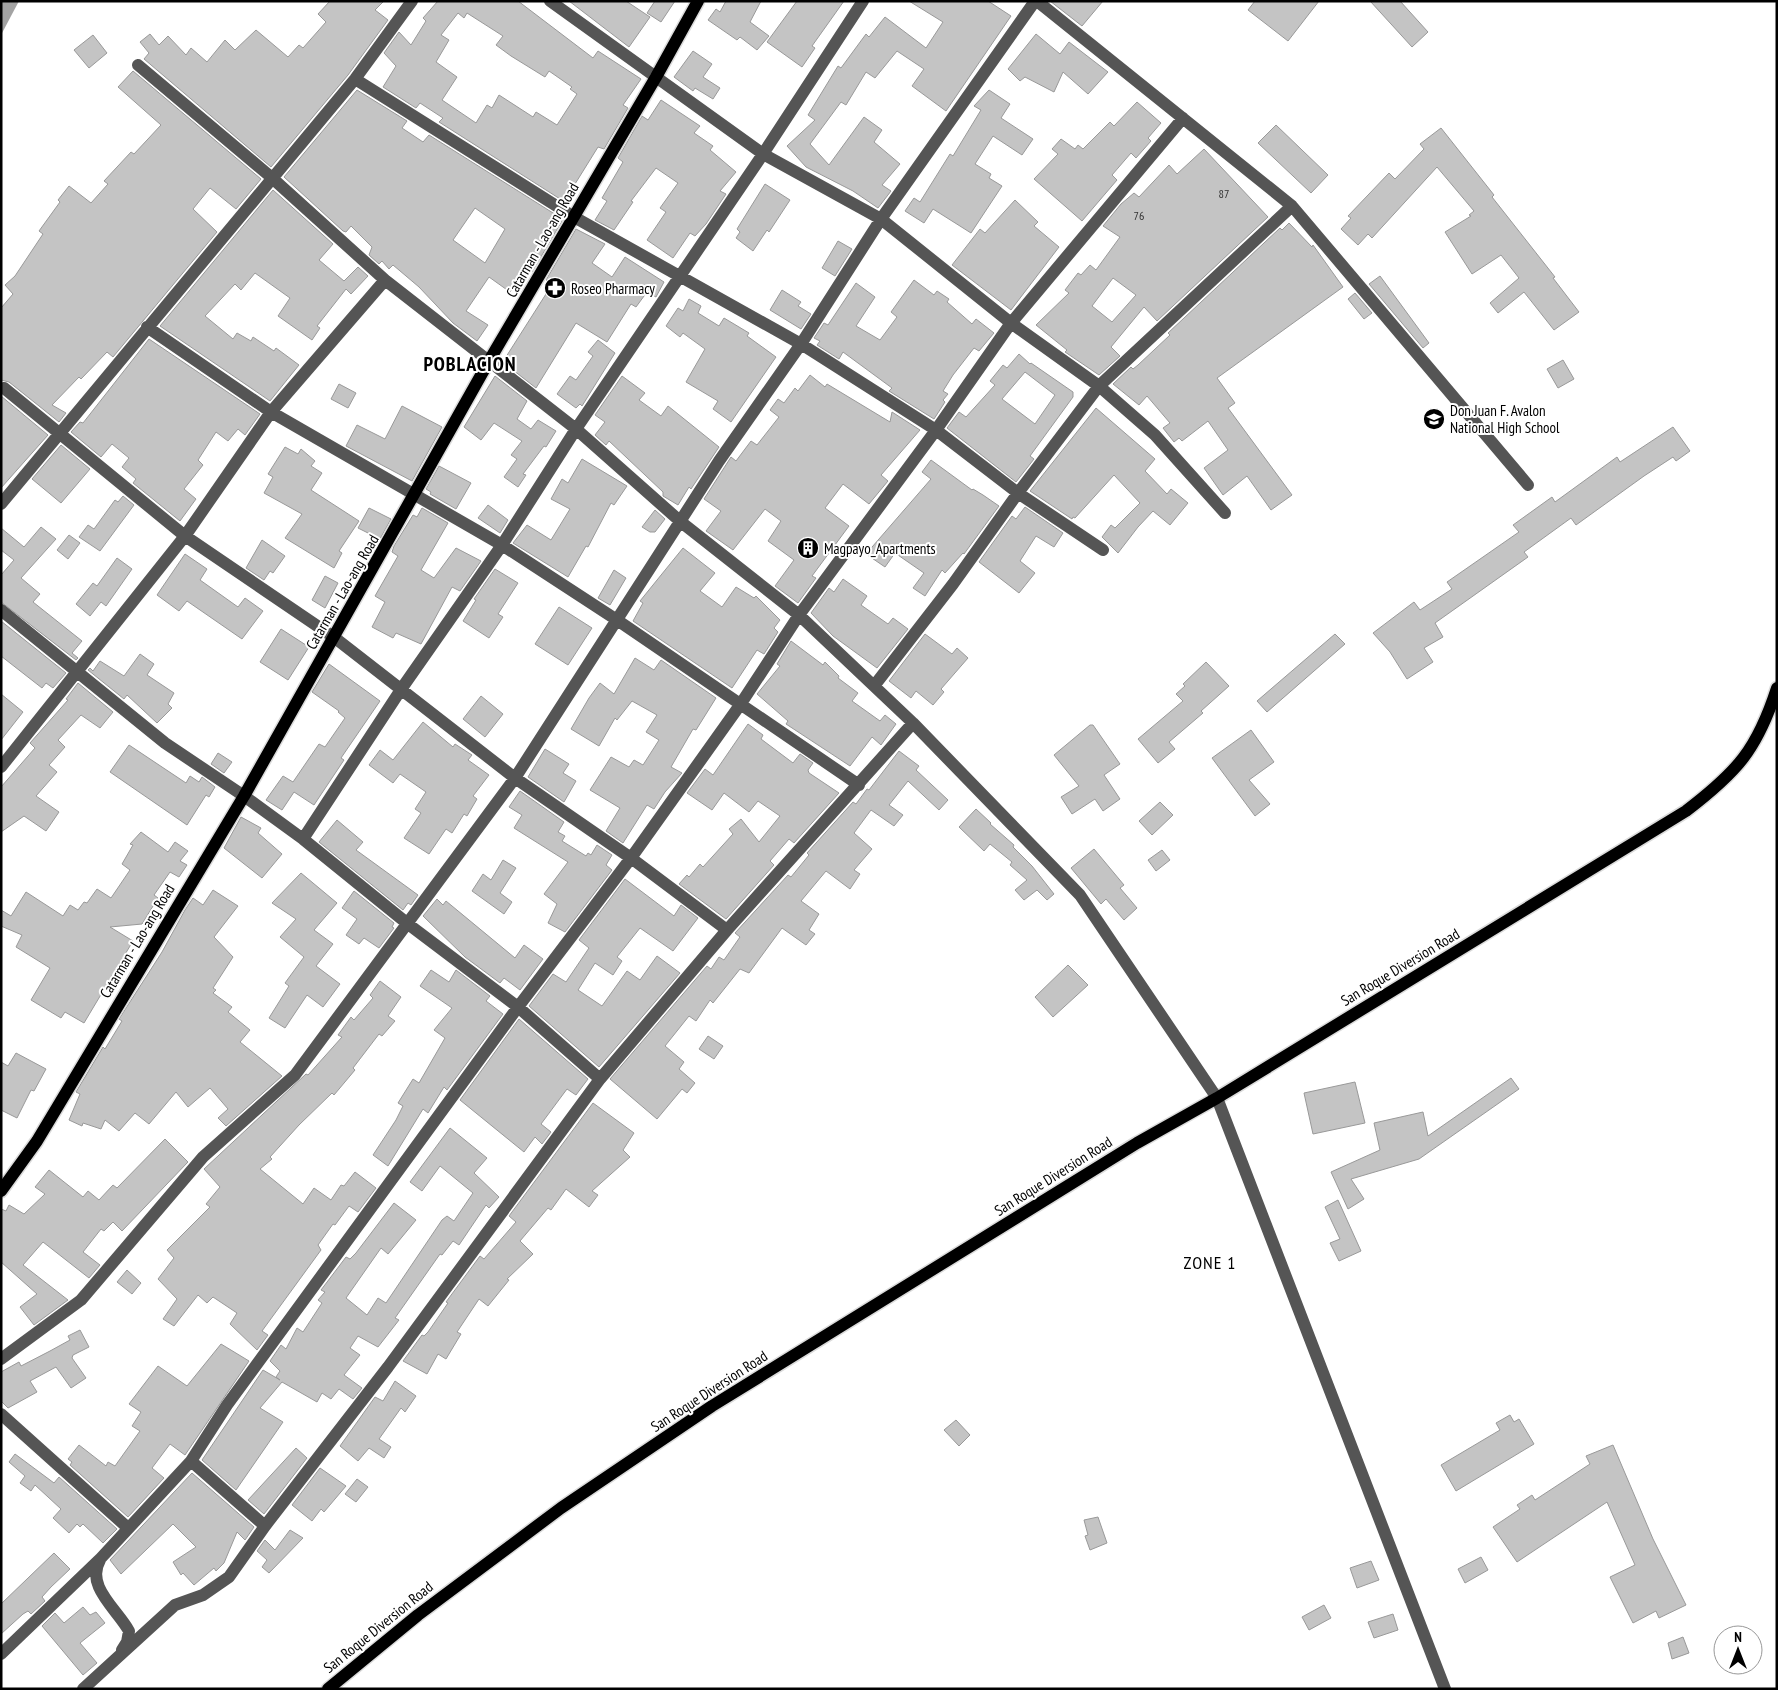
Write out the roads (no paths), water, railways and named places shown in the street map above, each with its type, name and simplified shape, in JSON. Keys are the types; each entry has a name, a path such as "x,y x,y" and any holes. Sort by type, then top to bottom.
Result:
{"main road":[{"name":"Catarman - Lao-ang Road","path":"1,1191 37,1141 244,796 335,638 489,362 656,77 698,1"},
{"name":"San Roque Diversion Road","path":"328,1689 418,1615 553,1514 712,1406 1137,1143 1217,1098 1686,811 1736,769 1760,732 1777,688"}],"street":[{"path":"1,504 271,177 355,79 412,1"},
{"path":"550,1 763,154 881,219 1011,323 1099,386 1155,436 1225,512"},
{"path":"302,839 402,688 502,545 679,274 763,154 862,1"},
{"path":"1,1359 82,1300 204,1156 295,1075 515,778 719,461 800,344 881,219 1036,1 1292,206 1528,485"},
{"path":"138,65 271,177 385,280 576,430 681,522 799,615 913,723 1080,895 1217,1098 1445,1689"},
{"path":"355,79 574,217 679,274 800,344 936,430 1018,493 1103,550"},
{"path":"1,1654 101,1558 191,1461 227,1405 518,1007 630,858 740,705 799,615 936,430 1011,323 1184,118"},
{"path":"874,686 953,584 1018,493 1099,386 1292,206"},
{"path":"1,767 79,672 185,536 271,412 385,280"},
{"path":"147,327 271,412 502,545 617,620 859,785"},
{"path":"4,388 185,536 335,638 402,688 515,778 630,858 727,930"},
{"path":"1,610 165,743 244,796 302,839 408,924 518,1007 600,1079"},
{"path":"83,1689 175,1605 203,1596 229,1577 388,1367 600,1079 727,930 913,723"},
{"path":"1,1414 128,1528"},
{"path":"191,1461 266,1526"},
{"path":"101,1558 96,1568 96,1582 129,1631 127,1642 121,1653"}],"place":[{"name":"Roseo Pharmacy","path":"555,288"},
{"name":"Don Juan F. Avalon National High School","path":"1434,419"},
{"name":"Magpayo_Apartments","path":"808,548"}],"district":[{"name":"POBLACION","path":"470,364"},
{"name":"ZONE 1","path":"1210,1262"}]}
